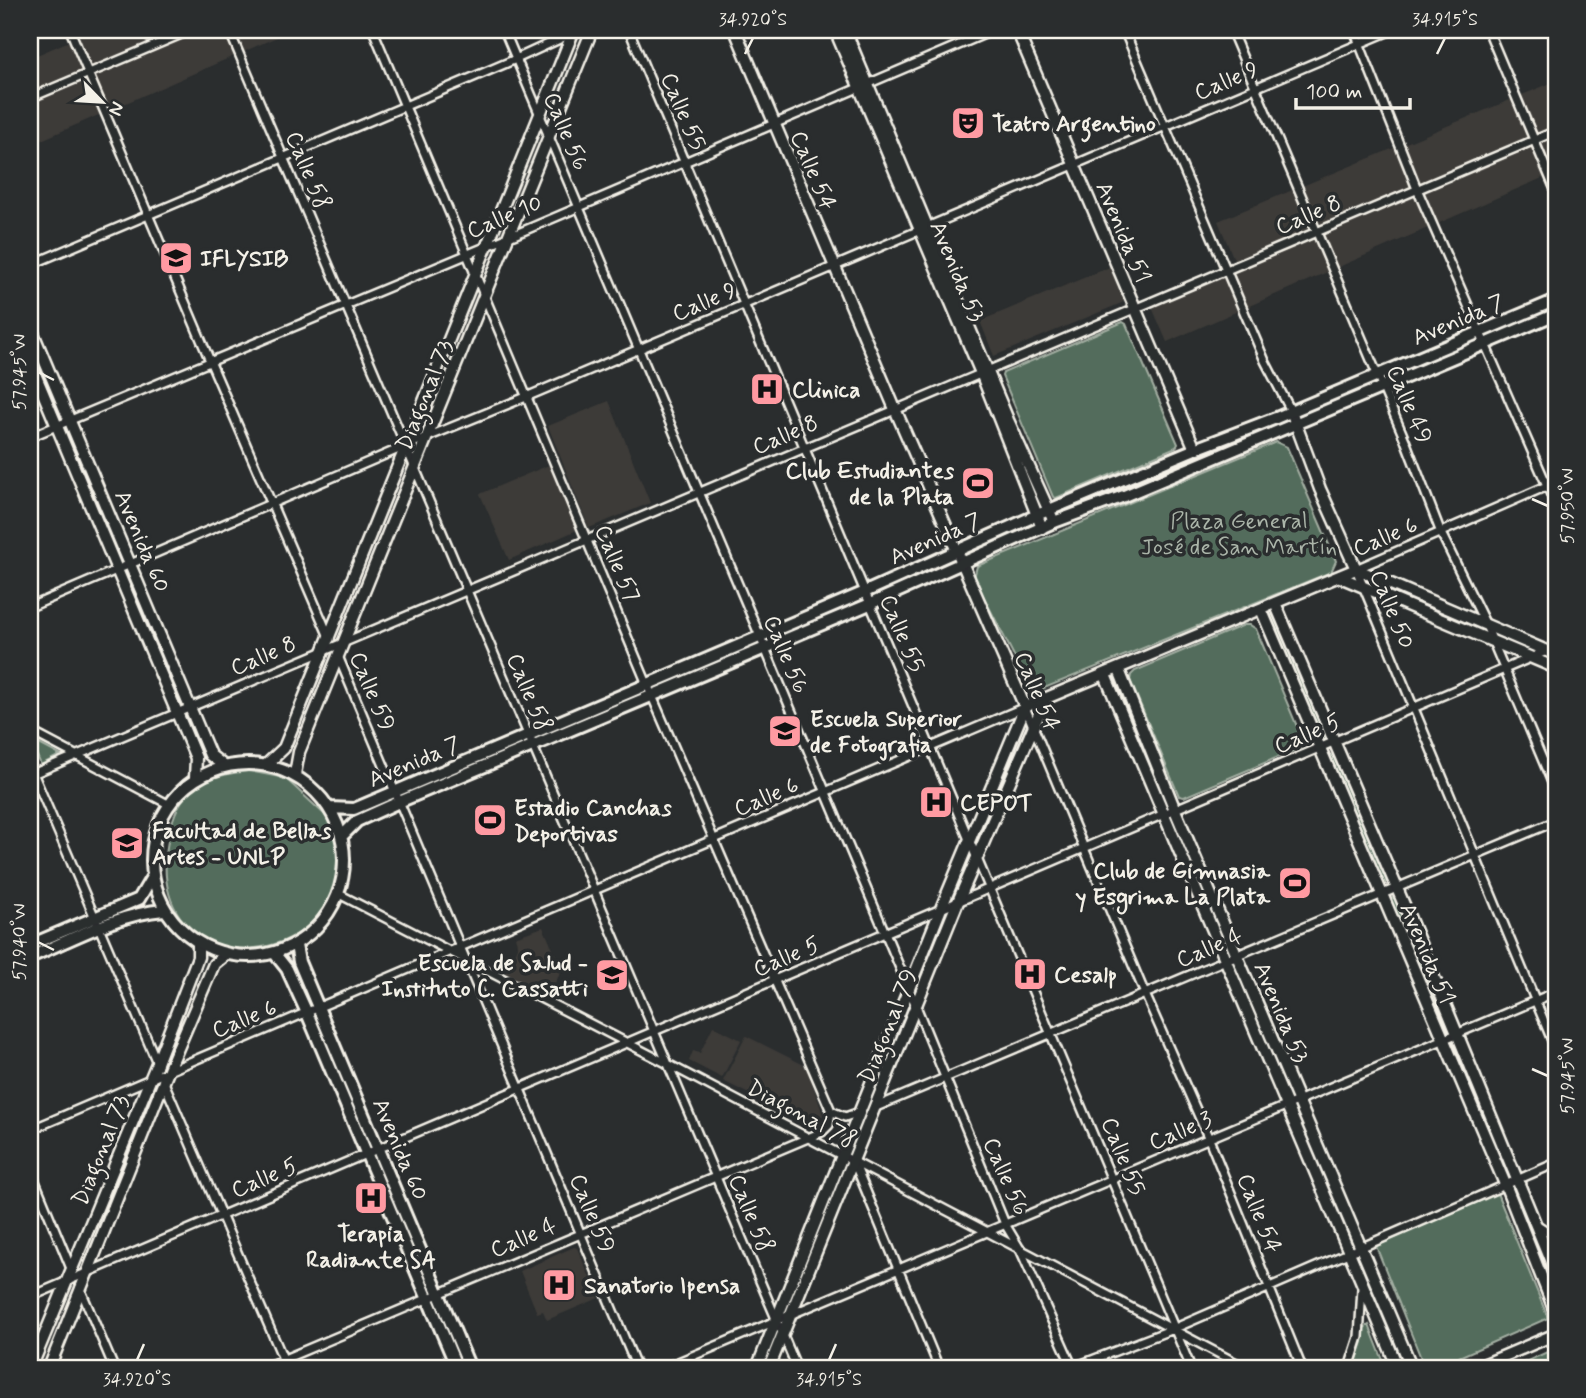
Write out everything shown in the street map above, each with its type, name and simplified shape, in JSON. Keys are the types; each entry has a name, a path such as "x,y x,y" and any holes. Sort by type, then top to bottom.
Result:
{"main road":[{"name":"Diagonal 73","path":"295,774 299,752 592,30"},
{"name":"Calle 54","path":"735,30 834,267 1025,707"},
{"name":"Avenida 53","path":"835,30 862,85 984,372 1054,522"},
{"name":"Avenida 53","path":"845,30 862,85"},
{"name":"Avenida 51","path":"1017,30 1195,449"},
{"name":"Diagonal 73","path":"267,764 284,748 329,644 486,244 575,31"},
{"name":"Avenida 7","path":"330,808 354,809 397,797 532,747 759,637 1037,515 1556,300"},
{"name":"Avenida 7","path":"342,836 357,821 397,797 527,735 764,649 1054,522 1124,496 1556,314"},
{"name":"Avenida 60","path":"30,326 210,755 224,766"},
{"name":"Avenida 60","path":"30,362 196,758 195,778"},
{"name":"Avenida 53","path":"984,372 1042,528"},
{"name":"Calle 50","path":"1291,411 1320,489 1356,569"},
{"name":"Calle 6","path":"1025,707 1105,676 1356,569"},
{"path":"1356,569 1553,651"},
{"path":"1340,577 1556,668"},
{"name":"Avenida 51","path":"1275,603 1556,1274"},
{"name":"Avenida 51","path":"1261,609 1505,1184 1556,1314"},
{"name":"Avenida 53","path":"1119,670 1175,810 1412,1368"},
{"name":"Avenida 53","path":"1105,676 1398,1368"},
{"name":"Diagonal 79","path":"757,1368 848,1159 876,1107 957,904 1045,700"},
{"name":"Diagonal 79","path":"769,1368 848,1159 861,1111 1025,707"},
{"path":"284,748 289,753 299,752"},
{"path":"267,764 295,774 330,808 342,836 345,862 339,894 320,925 296,945 275,954 225,955 198,944 164,910 152,877 152,841 157,824 168,804 195,778 224,766 267,764"},
{"path":"30,957 139,899 152,877"},
{"path":"30,944 97,922 164,910"},
{"name":"Diagonal 73","path":"49,1368 87,1273 160,1073 198,957 198,944"},
{"name":"Avenida 60","path":"296,945 299,962 470,1368"},
{"name":"Avenida 60","path":"275,954 287,969 307,1013 457,1368"},
{"name":"Diagonal 73","path":"32,1368 160,1073 214,964 225,955"},
{"path":"198,957 206,957 214,964"},
{"path":"287,969 292,963 299,962"},
{"path":"1476,1368 1556,1334"}],"street":[{"name":"Calle 59","path":"71,30 638,1368"},
{"path":"30,98 191,30"},
{"name":"Calle 58","path":"229,30 797,1368"},
{"name":"Calle 57","path":"373,30 650,690 831,1111"},
{"name":"Calle 56","path":"503,30 916,1006 1005,1224 1020,1248 1072,1368"},
{"name":"Calle 55","path":"629,30 1191,1368"},
{"name":"Calle 10","path":"30,437 486,244 509,237 993,30"},
{"name":"Calle 50","path":"1124,30 1265,361 1291,411"},
{"name":"Calle 49","path":"1231,30 1405,440 1441,533 1485,623 1556,792"},
{"path":"1354,30 1417,189 1556,506"},
{"name":"Calle 9","path":"30,607 428,436 638,350 1392,30"},
{"path":"1488,30 1556,192"},
{"path":"30,265 516,59 575,31"},
{"name":"Calle 8","path":"31,771 190,707 329,644 345,641 1556,131"},
{"name":"Calle 6","path":"1356,569 1556,482"},
{"name":"Calle 50","path":"1356,569 1556,1050"},
{"name":"Calle 5","path":"30,1297 71,1277 87,1273 775,982 1531,657 1553,651"},
{"name":"Calle 6","path":"30,1130 1025,707"},
{"name":"Calle 54","path":"1025,707 1145,995 1209,1139 1302,1368"},
{"path":"30,732 168,804"},
{"path":"31,771 287,1368"},
{"name":"Calle 4","path":"876,1107 1556,821"},
{"name":"Diagonal 78","path":"339,894 1246,1368"},
{"name":"Calle 3","path":"664,1368 1556,992"},
{"path":"831,1111 845,1117 861,1111"},
{"name":"Calle 4","path":"263,1368 826,1129 831,1111"},
{"path":"848,1159 939,1368"},
{"path":"1072,1368 1173,1329 1269,1285 1556,1163"},
{"path":"30,1169 71,1277 80,1290 114,1368"},
{"path":"1535,1223 1556,1237"},
{"path":"1349,1368 1359,1337 1362,1287"}],"shaded area":[{"path":"95,30 293,30 30,145 30,58"},
{"path":"1556,81 1556,172 1167,342 1151,305 1238,269 1218,221"},
{"path":"1110,267 1124,302 994,356 980,321"},
{"path":"609,401 650,503 589,528 548,426"},
{"path":"549,465 577,530 509,560 480,494"},
{"path":"543,927 562,970 548,996 505,974 518,947 515,937"},
{"path":"713,1026 741,1040 722,1078 689,1061 693,1051 700,1053"},
{"path":"746,1036 806,1066 824,1117 809,1124 723,1081"},
{"name":"Sanatorio Ipensa","path":"577,1248 599,1298 547,1320 543,1311 537,1313 520,1271"}],"green space":[{"path":"1123,322 1178,444 1053,497 1003,373"},
{"name":"Plaza General José de San Martín","path":"1276,442 1287,447 1336,561 1331,572 1037,691 1031,689 974,578 977,566"},
{"path":"1274,614 1328,742 1323,744 1270,616"},
{"path":"1244,625 1256,629 1304,743 1302,747 1184,797 1179,796 1130,680 1131,675"},
{"path":"30,739 60,755 41,765"},
{"path":"1333,755 1387,882 1382,884 1329,756"},
{"path":"249,771 285,778 324,814 335,835 337,859 329,899 307,927 275,944 240,948 206,940 180,917 166,880 171,827 182,801 209,779"},
{"path":"1395,897 1449,1025 1444,1027 1390,899"},
{"path":"1455,1043 1509,1170 1504,1172 1451,1045"},
{"path":"1514,1186 1556,1286 1556,1299 1510,1188"},
{"path":"1497,1193 1548,1318 1434,1368 1425,1368 1376,1246"},
{"path":"1369,1325 1386,1368 1354,1368 1363,1342 1364,1328"},
{"path":"1556,1348 1556,1368 1512,1368"}],"place":[{"name":"Teatro Argentino","path":"968,123"},
{"name":"IFLYSIB","path":"176,258"},
{"name":"Clinica","path":"767,389"},
{"name":"Club Estudiantes de la Plata","path":"978,483"},
{"name":"Escuela Superior de Fotografia","path":"785,731"},
{"name":"CEPOT","path":"936,802"},
{"name":"Estadio Canchas Deportivas","path":"490,820"},
{"name":"Facultad de Bellas Artes - UNLP","path":"127,843"},
{"name":"Club de Gimnasia y Esgrima La Plata","path":"1295,883"},
{"name":"Cesalp","path":"1030,974"},
{"name":"Escuela de Salud - Instituto C. Cassatti","path":"612,975"},
{"name":"Terapia Radiante SA","path":"371,1198"},
{"name":"Sanatorio Ipensa","path":"559,1285"}]}
